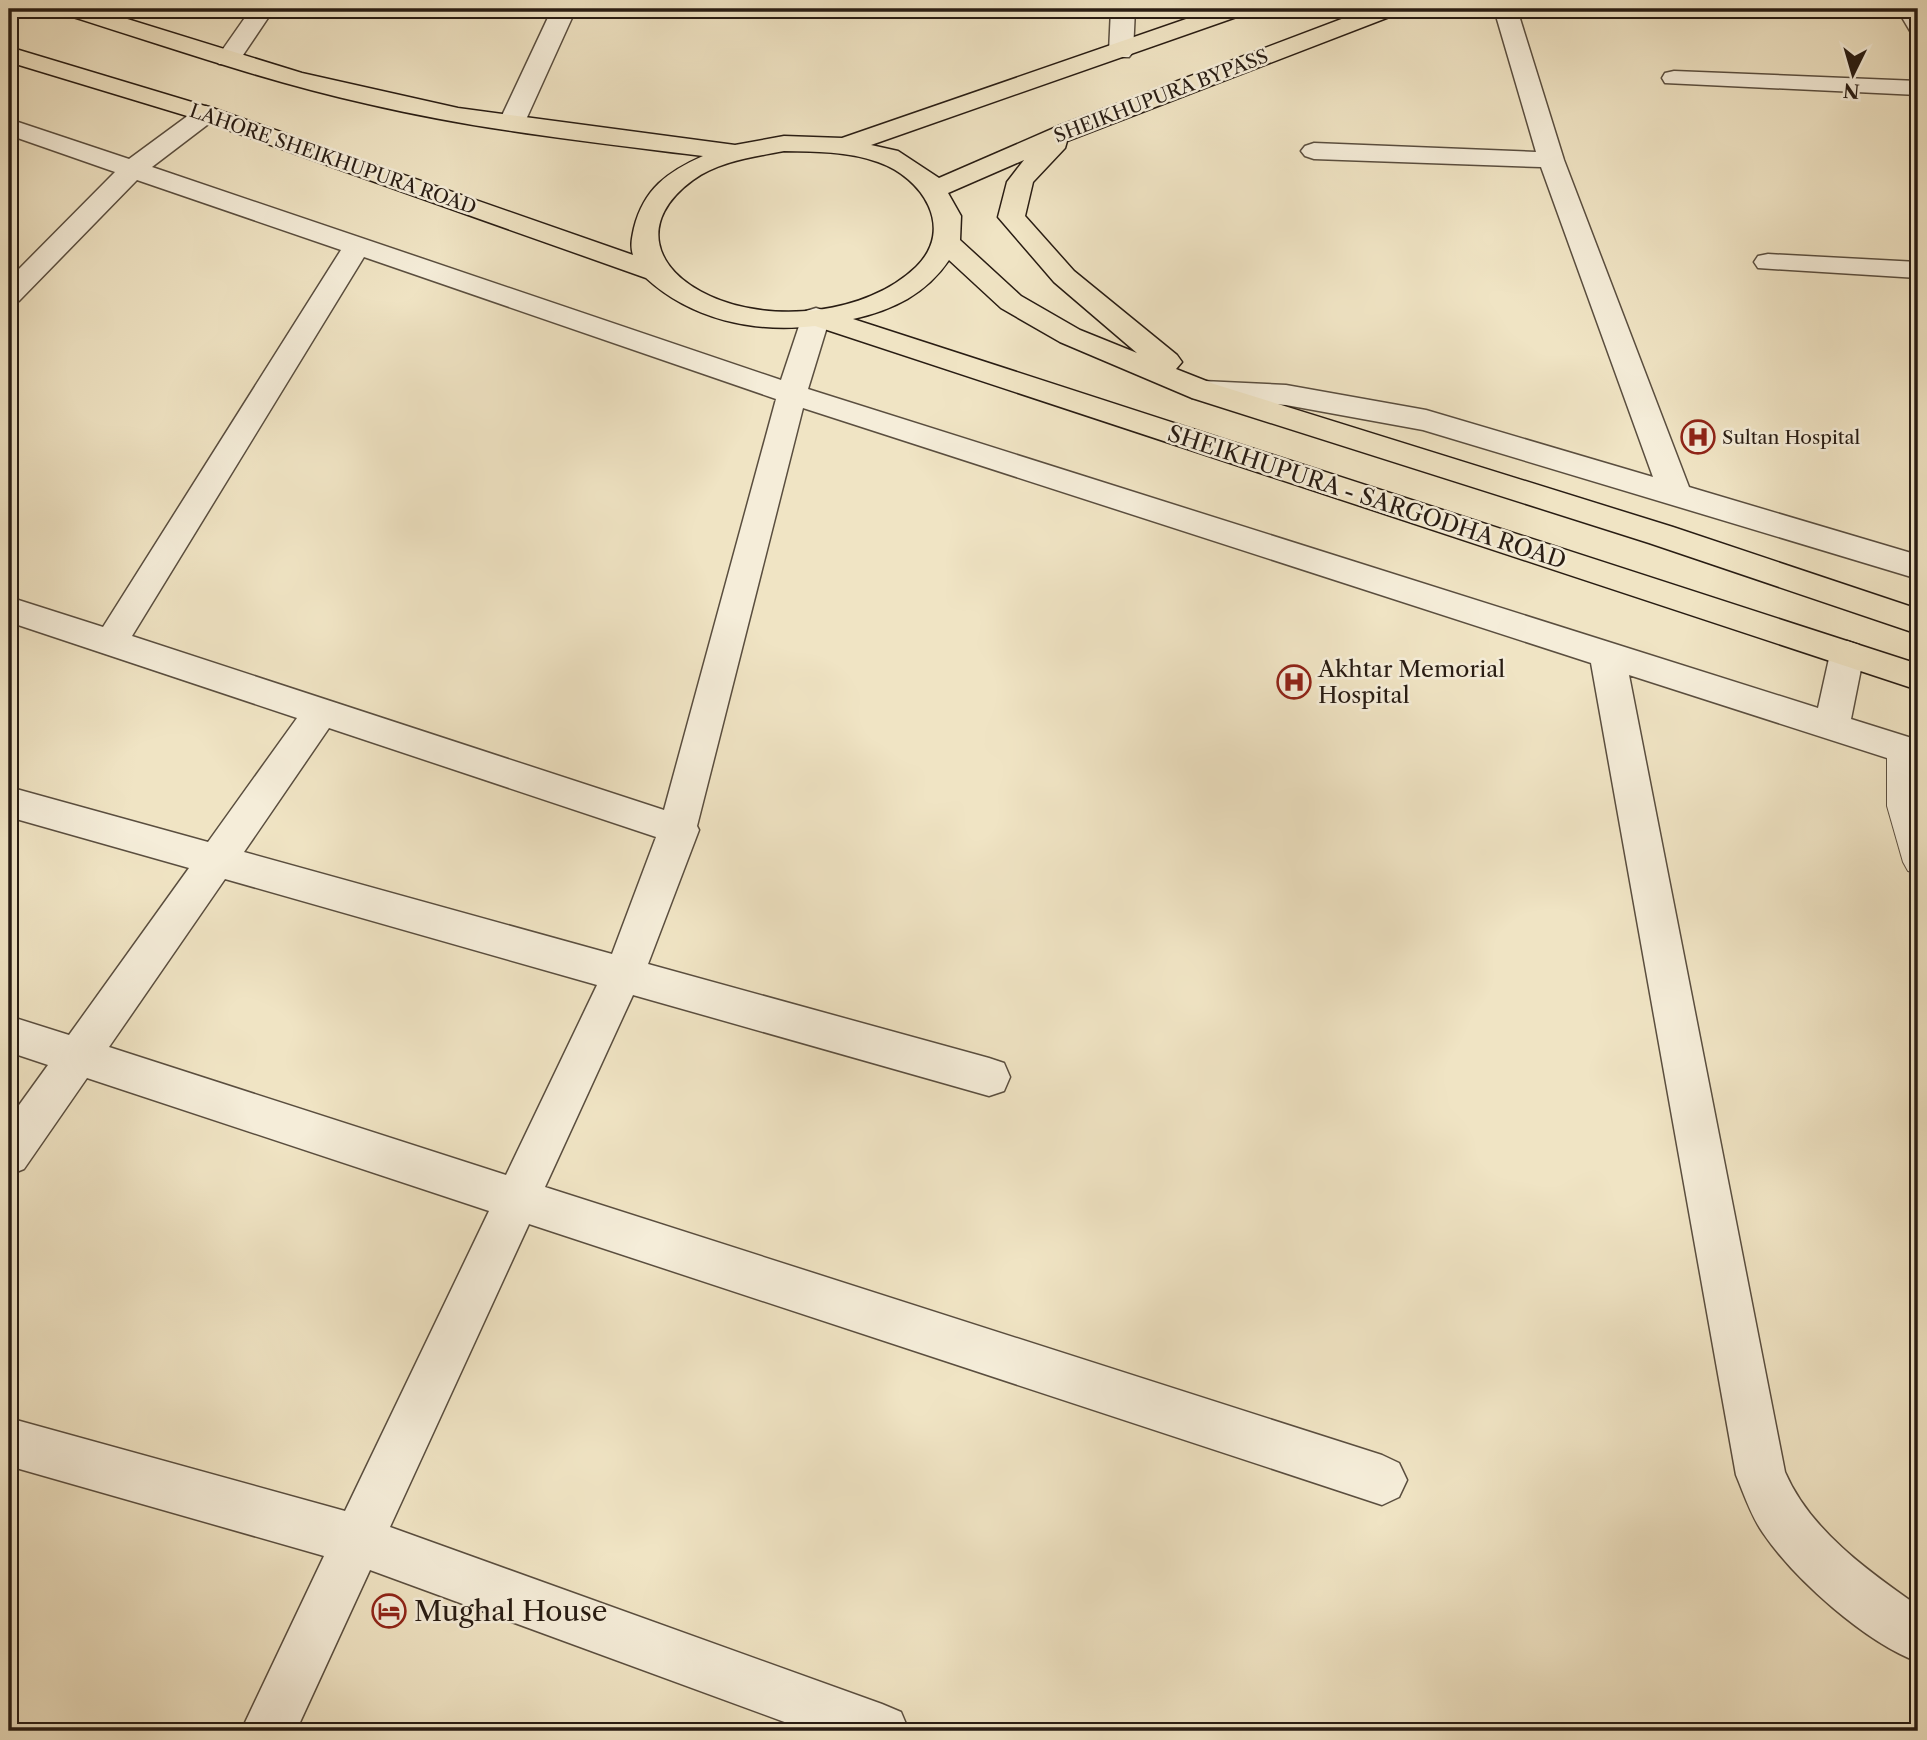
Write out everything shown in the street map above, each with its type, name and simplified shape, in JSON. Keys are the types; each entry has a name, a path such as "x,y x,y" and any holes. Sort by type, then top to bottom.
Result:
{"highway":[{"path":"72,9 228,59 367,97 511,124 735,152"},
{"path":"845,145 1121,52 1237,9"},
{"name":"SHEIKHUPURA BYPASS","path":"935,189 1070,130 1389,9"},
{"name":"LAHORE SHEIKHUPURA ROAD","path":"9,54 206,114 656,272"},
{"path":"1070,130 1027,169 1014,192 1011,217 1029,241 1080,293 1203,391"},
{"path":"808,142 845,145 882,154 913,169 935,189 945,206 949,223 946,242 938,259 902,291 858,309 816,317 783,319 720,310 672,287 656,272 644,244 647,216 665,190 695,168 735,152 771,144 808,142"},
{"path":"946,242 1011,302 1070,336 1203,391 1661,535 1918,622"},
{"name":"SHEIKHUPURA - SARGODHA ROAD","path":"816,317 1918,677"}],"street":[{"path":"228,59 262,9"},
{"path":"511,124 564,9"},
{"path":"1121,52 1123,9"},
{"path":"1504,9 1551,160 1675,493"},
{"path":"1908,9 1918,26"},
{"path":"1674,78 1918,88"},
{"path":"9,295 20,271 133,169 206,114"},
{"path":"9,127 791,394 1910,751"},
{"path":"1314,151 1551,160"},
{"path":"111,642 356,246"},
{"path":"1768,262 1918,271"},
{"path":"268,1731 642,933 680,830 791,394 816,317"},
{"path":"1203,391 1286,395 1426,420 1918,567"},
{"path":"9,609 680,830"},
{"path":"1607,653 1761,1475 1781,1517 1807,1545 1867,1603 1918,1636"},
{"path":"1832,725 1847,654"},
{"path":"9,1155 320,713"},
{"path":"9,802 989,1077"},
{"path":"9,1034 1382,1480"},
{"path":"9,1442 357,1540 882,1731"}],"lane":[{"path":"1910,751 1898,793 1906,835 1918,862"}],"place":[{"name":"Sultan Hospital","path":"1698,437"},
{"name":"Akhtar Memorial Hospital","path":"1294,682"},
{"name":"Mughal House","path":"389,1611"}]}
